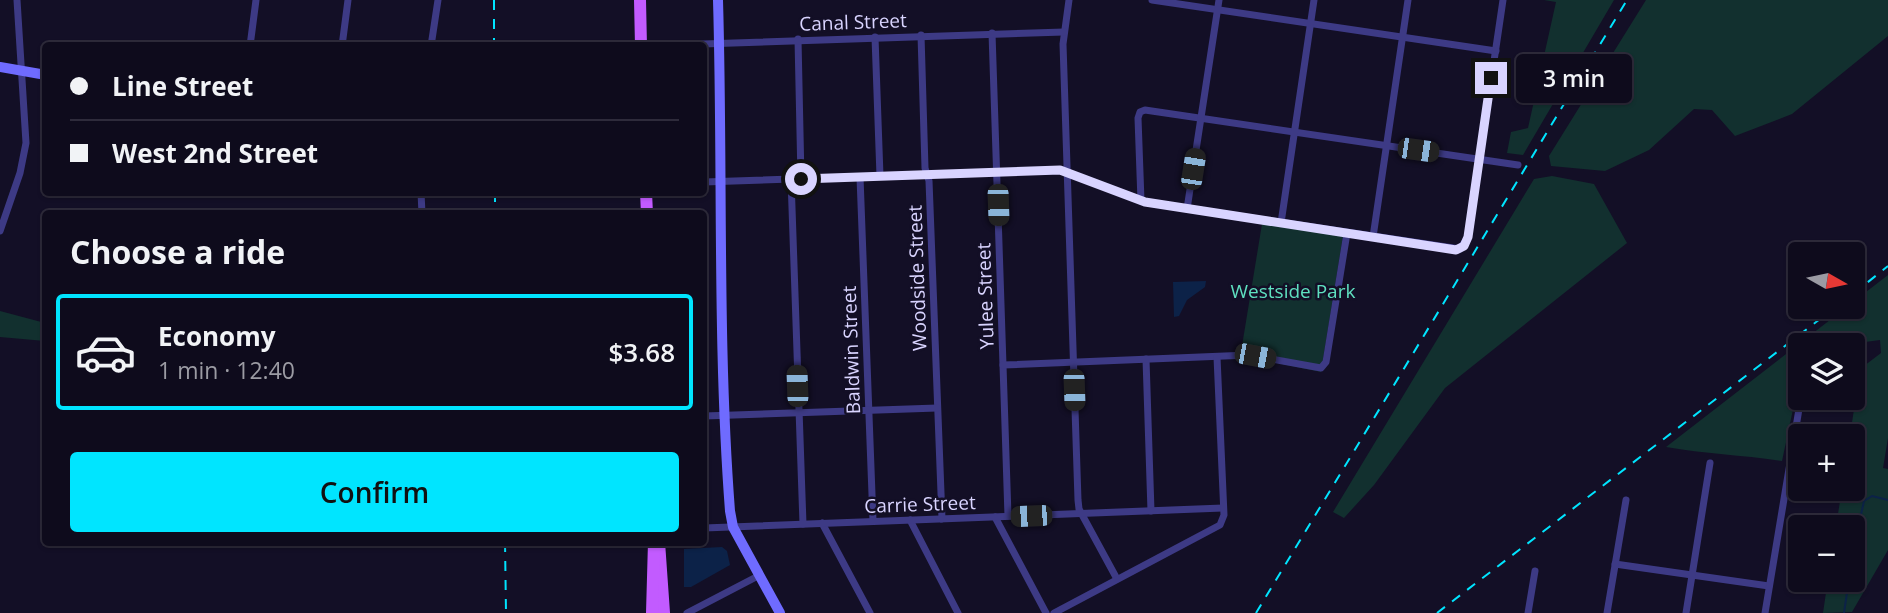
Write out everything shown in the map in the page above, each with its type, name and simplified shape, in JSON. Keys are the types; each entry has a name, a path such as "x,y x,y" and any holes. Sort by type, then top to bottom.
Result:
{"main road":[{"path":"640,0 642,42"},
{"path":"652,613 657,585 657,546"},
{"path":"657,585 664,613"}],"street":[{"path":"0,231 20,173 26,143 18,70 18,0"},
{"path":"251,42 257,0"},
{"path":"343,42 348,0"},
{"path":"432,42 438,0"},
{"path":"718,0 729,502 733,527 780,613"},
{"path":"1069,0 1064,32 1078,500 1081,514 1117,579"},
{"path":"1152,0 1496,51"},
{"path":"1187,209 1219,0"},
{"path":"1281,223 1314,0"},
{"path":"1373,237 1408,0"},
{"path":"707,182 1060,170 1141,201 1456,250 1464,246 1468,237 1503,0"},
{"name":"Canal Street","path":"704,42 1064,32"},
{"name":"Yulee Street","path":"992,33 1008,516"},
{"name":"Woodside Street","path":"920,35 942,519"},
{"path":"876,37 880,176"},
{"path":"798,39 801,179"},
{"path":"0,67 42,74"},
{"path":"1141,201 1138,118 1140,111 1145,110 1518,165"},
{"name":"Baldwin Street","path":"860,177 873,521"},
{"path":"790,179 803,524"},
{"path":"1003,365 1249,355 1323,367 1347,233"},
{"path":"1054,613 1220,525 1223,508 1217,357"},
{"path":"1146,359 1151,511"},
{"path":"707,416 937,408"},
{"path":"1765,613 1799,410"},
{"path":"1686,613 1710,463"},
{"path":"1607,613 1626,500"},
{"name":"Carrie Street","path":"707,528 1223,508"},
{"path":"995,517 1046,613"},
{"path":"910,520 958,613"},
{"path":"822,523 870,613"},
{"path":"1615,565 1769,586"},
{"path":"1528,613 1535,571"},
{"path":"691,612 760,575"}],"green space":[{"path":"1544,0 1614,0 1523,155 1507,153 1511,132 1528,128 1556,2"},
{"path":"1646,0 1888,0 1888,36 1792,114 1735,136 1712,110 1694,109 1649,150 1605,171 1551,166 1549,156"},
{"path":"1552,176 1594,184 1627,243 1445,388 1374,485 1344,518 1333,512 1534,179"},
{"name":"Westside Park","path":"1262,224 1343,236 1321,372 1256,359 1256,353 1241,352"},
{"path":"1888,275 1888,438 1883,468 1888,469 1888,550 1865,590 1865,515 1838,515 1840,501 1865,501 1865,424 1852,424 1854,410 1865,410 1865,365 1881,353 1880,340 1865,342 1865,333 1813,333 1831,319 1865,319 1866,292"},
{"path":"0,311 42,322 42,341 0,337"},
{"path":"1788,352 1788,410 1793,410 1782,461 1666,447"},
{"path":"1826,592 1864,592 1852,612 1823,613"}],"water":[{"path":"1206,281 1205,287 1187,300 1179,316 1174,317 1173,282"},
{"path":"722,547 727,551 730,565 691,587 684,587 684,549"}],"waterway":[{"path":"1861,515 1864,501 1872,496 1888,500"},
{"path":"1844,613 1847,592"}],"railway":[{"path":"494,0 494,42"},
{"path":"1256,613 1627,0"},
{"path":"495,196 495,210"},
{"path":"1866,284 1888,266"},
{"path":"1437,613 1820,319"},
{"path":"505,546 506,613"}],"route":[{"path":"801,179 1060,170 1145,202 1456,250 1467,242 1491,78"}]}
